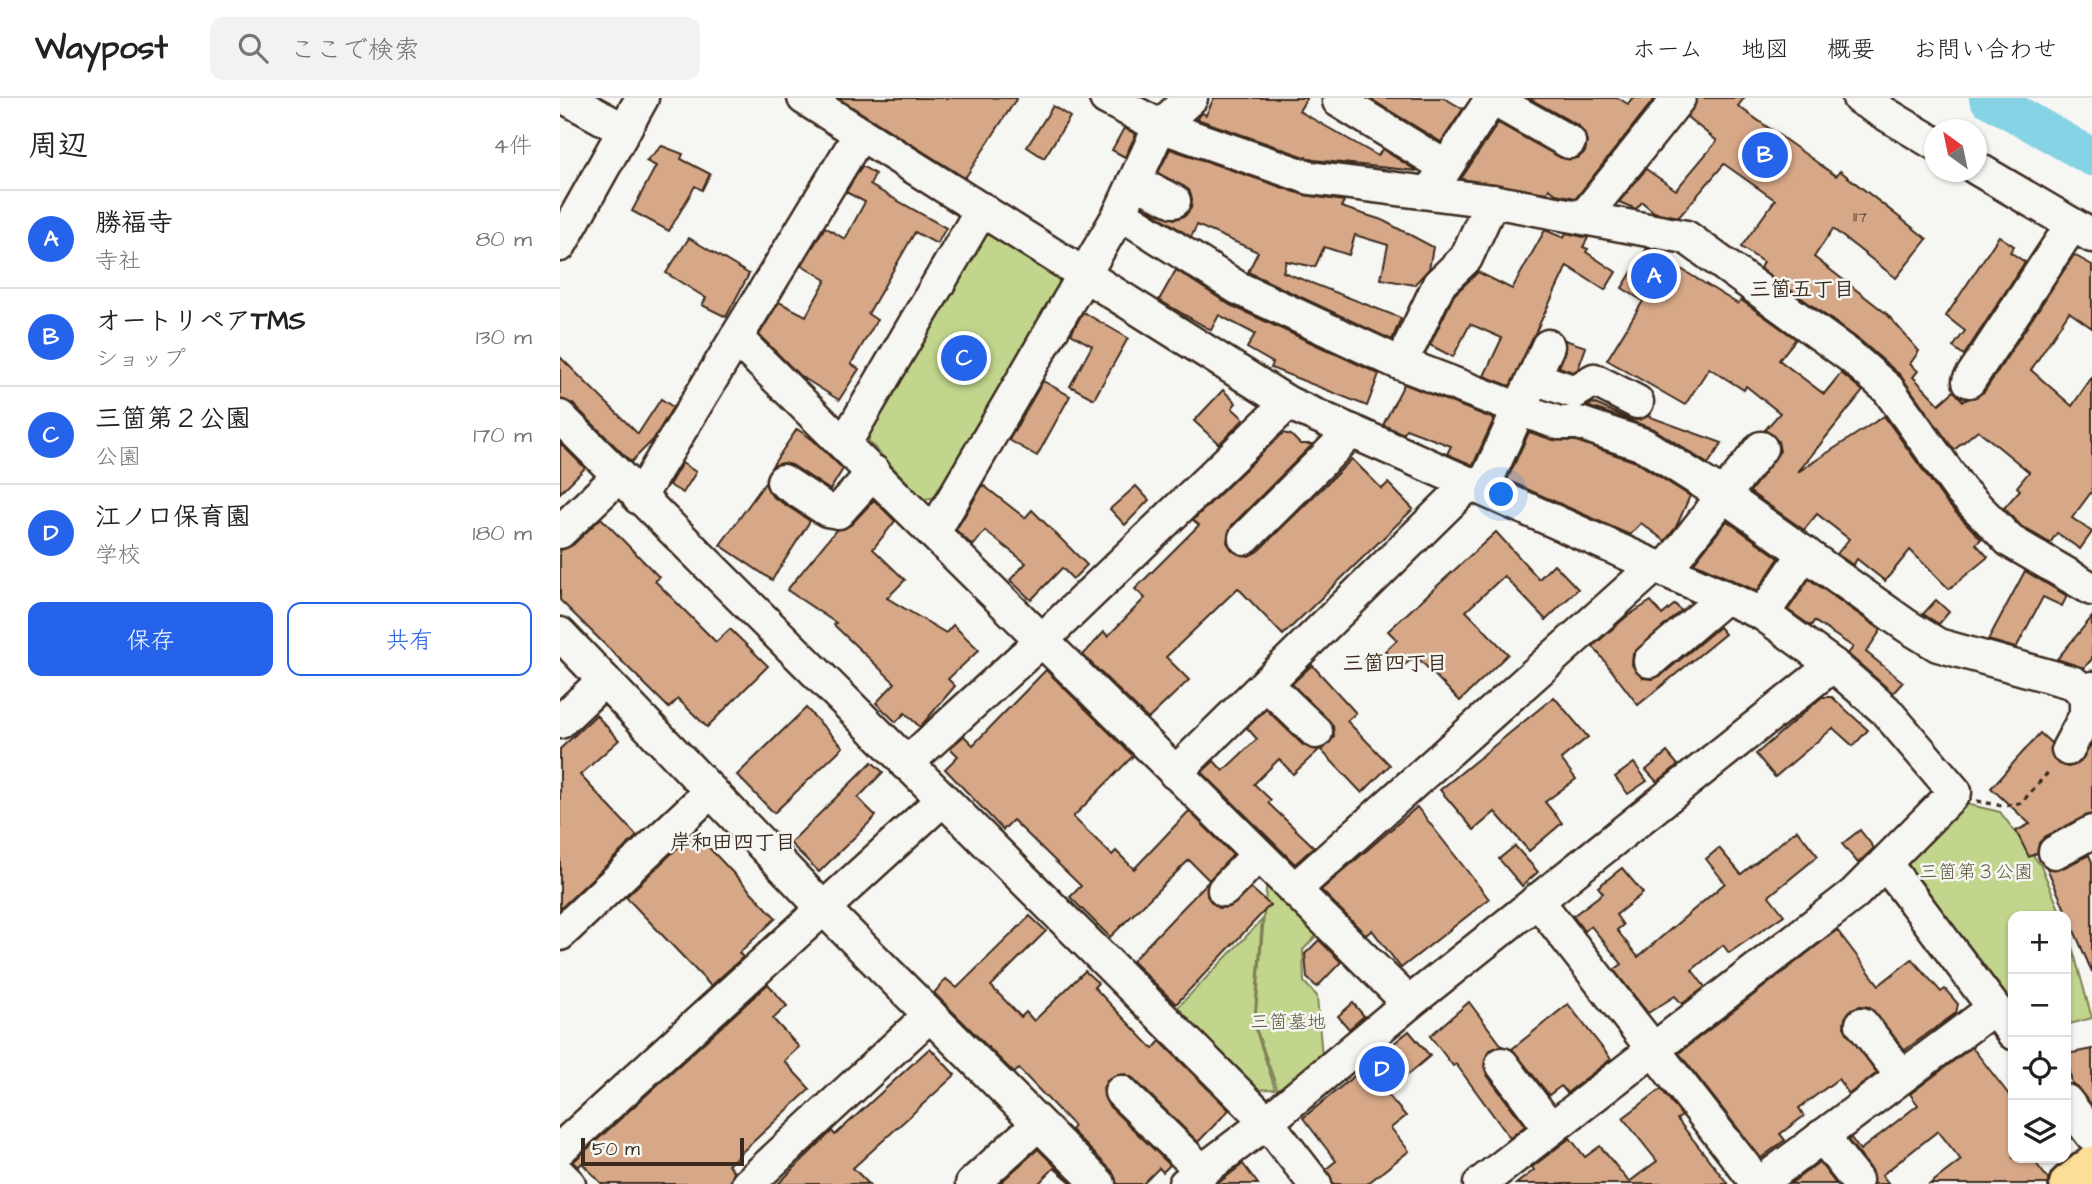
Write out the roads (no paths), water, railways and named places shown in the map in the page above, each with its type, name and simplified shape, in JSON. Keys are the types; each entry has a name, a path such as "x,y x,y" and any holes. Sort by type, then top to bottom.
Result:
{"main road":[{"path":"2069,1184 2092,1166"}],"street":[{"path":"566,98 624,130"},
{"path":"560,245 642,98"},
{"path":"804,98 1288,403 1763,614 1833,665 1885,710 1955,792 1854,894 1480,1184"},
{"path":"1106,98 1160,126 1310,178 1492,201 1686,237 1850,356 1888,389 1961,491 2010,541 2092,589"},
{"path":"934,532 1086,275 1120,213 1160,126 1191,98"},
{"path":"1429,194 1492,98 1569,142"},
{"path":"1584,217 1679,98"},
{"path":"1859,98 1924,136"},
{"path":"1336,105 1446,167"},
{"path":"560,532 629,487 736,338 860,134"},
{"path":"1969,381 2082,230 1987,174"},
{"path":"1134,182 1174,201"},
{"path":"1411,343 1439,284 1466,258 1492,201"},
{"path":"845,443 982,209"},
{"path":"1120,213 1238,288 1397,362 1559,423 1579,423 1644,445 1724,496 1938,645 2074,683 2090,695 2086,715 2068,749"},
{"path":"736,338 1409,1003"},
{"path":"1175,773 1476,485 1519,409 1548,345"},
{"path":"1534,378 1575,392 1594,380 1637,402"},
{"path":"906,764 1042,640 1288,403"},
{"path":"560,417 1267,1122 1315,1184"},
{"path":"1245,538 1352,431"},
{"path":"1294,890 1660,568 1724,496 1761,448"},
{"path":"783,481 846,523 874,472"},
{"path":"1763,614 1805,553"},
{"path":"1650,661 1725,597"},
{"path":"560,634 822,907 1099,1184"},
{"path":"1121,1092 1194,1178 1833,665"},
{"path":"560,722 604,680"},
{"path":"1266,684 1315,732"},
{"path":"560,933 711,791"},
{"path":"560,1149 942,800"},
{"path":"2055,852 2091,833"},
{"path":"1224,890 1258,855"},
{"path":"1885,863 2008,1026"},
{"path":"1537,900 1758,1184 1994,1008"},
{"path":"748,1184 930,1015"},
{"path":"1862,1024 1902,1076"},
{"path":"1502,1064 1551,1129"},
{"path":"2071,1108 2092,1135"},
{"path":"972,1184 1038,1124"},
{"path":"1822,1136 1856,1180"},
{"path":"560,1175 569,1184"}],"waterway":[{"path":"1988,98 2092,157"}],"place":[{"name":"オートリペアTMS","path":"1765,155"},
{"name":"勝福寺","path":"1654,276"},
{"name":"三箇第２公園","path":"964,358"},
{"name":"江ノ口保育園","path":"1382,1069"}],"district":[{"name":"三箇五丁目","path":"1802,289"},
{"name":"三箇四丁目","path":"1395,663"},
{"name":"岸和田四丁目","path":"733,842"}],"park label":[{"name":"三箇第３公園","path":"1976,872"},
{"name":"三箇墓地","path":"1288,1022"}]}
